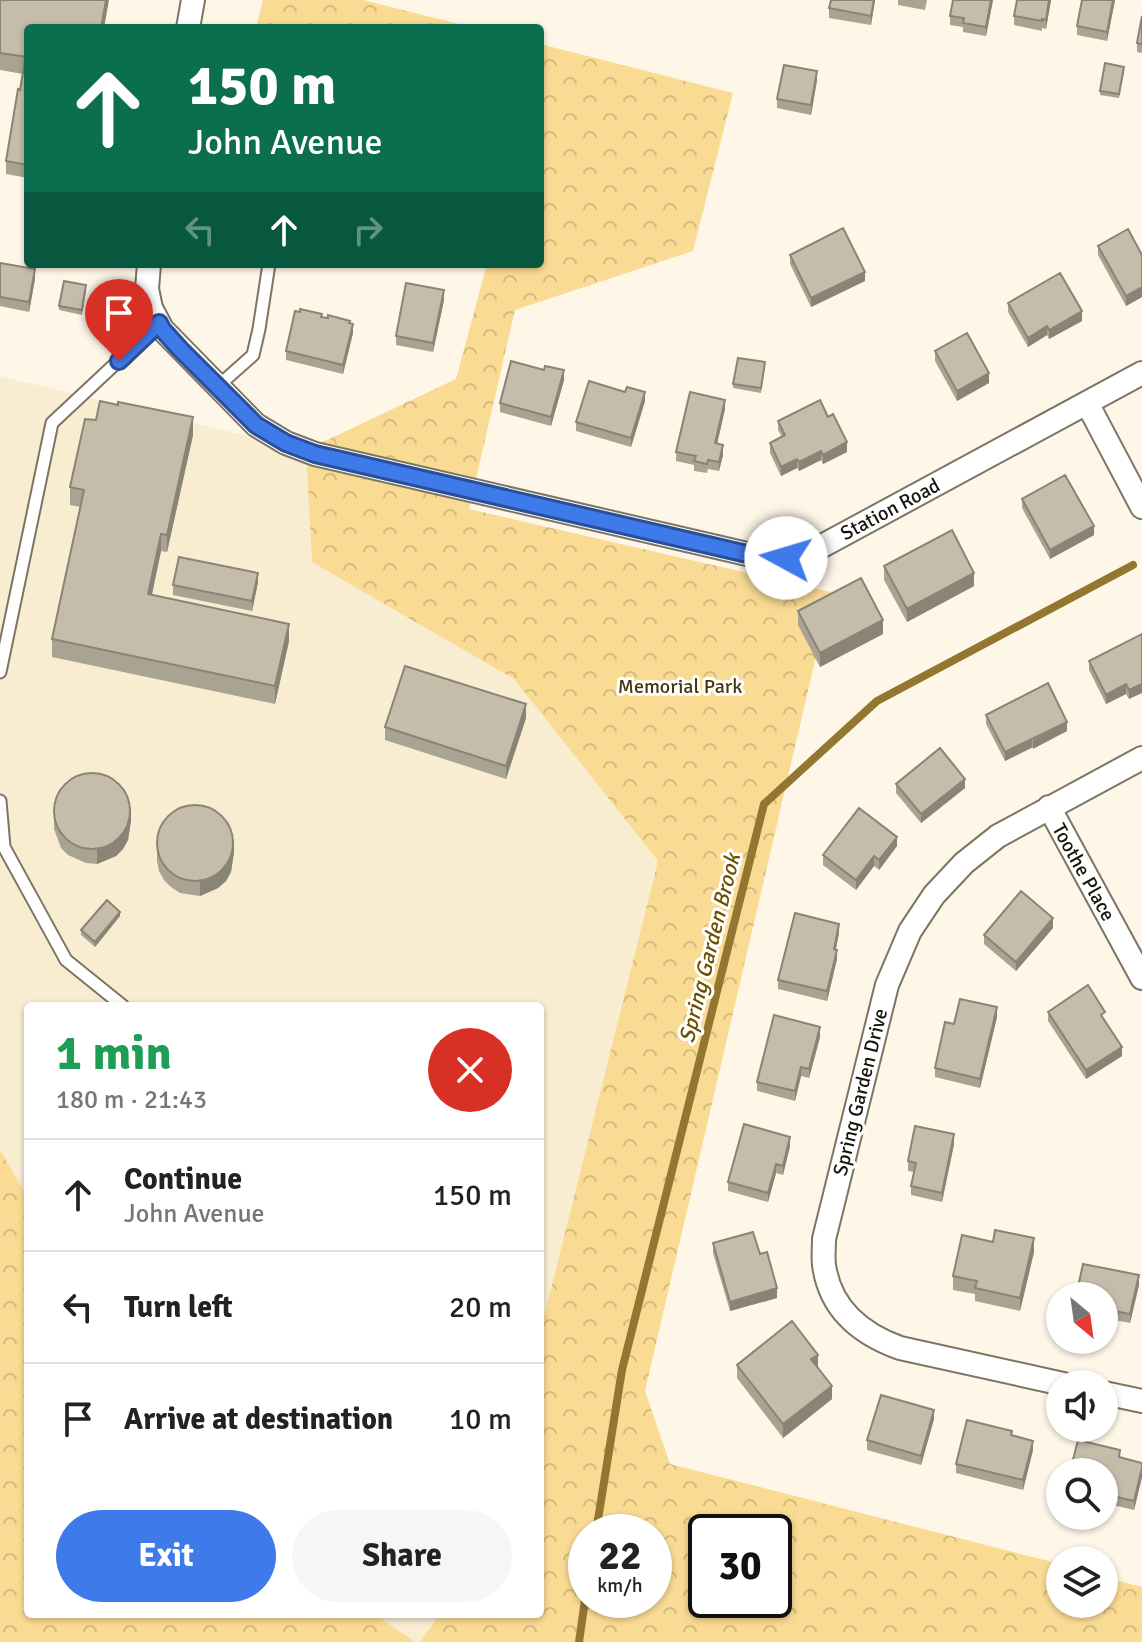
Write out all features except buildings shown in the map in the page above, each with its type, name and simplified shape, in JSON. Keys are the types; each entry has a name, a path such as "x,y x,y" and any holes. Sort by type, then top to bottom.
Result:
{"street":[{"path":"189,24 193,0"},
{"path":"149,268 147,289 151,308 159,323"},
{"name":"Station Road","path":"159,323 256,425 286,443 315,454 760,557 786,558 811,552 1142,373"},
{"path":"1087,403 1142,507"},
{"name":"Spring Garden Drive","path":"1046,1380 900,1348 880,1341 859,1328 842,1310 830,1288 824,1264 824,1239 887,985 910,931 934,895 964,863 998,836 1142,758"},
{"name":"Toothe Place","path":"1049,807 1142,978"},
{"path":"1118,1396 1142,1401"}],"lane":[{"path":"217,387 253,355 268,268"},
{"path":"0,672 52,423 159,323"},
{"path":"0,801 4,847 66,960 118,1002"}],"shaded area":[{"path":"0,376 306,450 312,562 514,679 658,861 544,1317 544,1002 24,1002 24,1191 0,1150"},
{"path":"381,1618 437,1618 420,1642 415,1642"}],"green space":[{"path":"263,0 363,0 459,24 257,24"},
{"name":"Memorial Park","path":"544,45 733,93 693,251 515,310 469,509 831,592 645,1391 670,1464 1046,1560 1046,1618 1118,1618 1118,1581 1142,1587 1142,1642 420,1642 437,1618 544,1618 544,1317 658,861 514,679 312,562 306,450 456,379 486,268 544,268"},
{"path":"0,1150 24,1191 24,1618 381,1618 415,1642 0,1642"}],"waterway":[{"name":"Spring Garden Brook","path":"599,1514 622,1370 764,804 877,701 1133,565"},
{"name":"Spring Garden Brook","path":"579,1642 582,1618"}],"route":[{"path":"119,361 159,323 180,349 256,425 286,443 315,454 760,557 786,558"}]}
